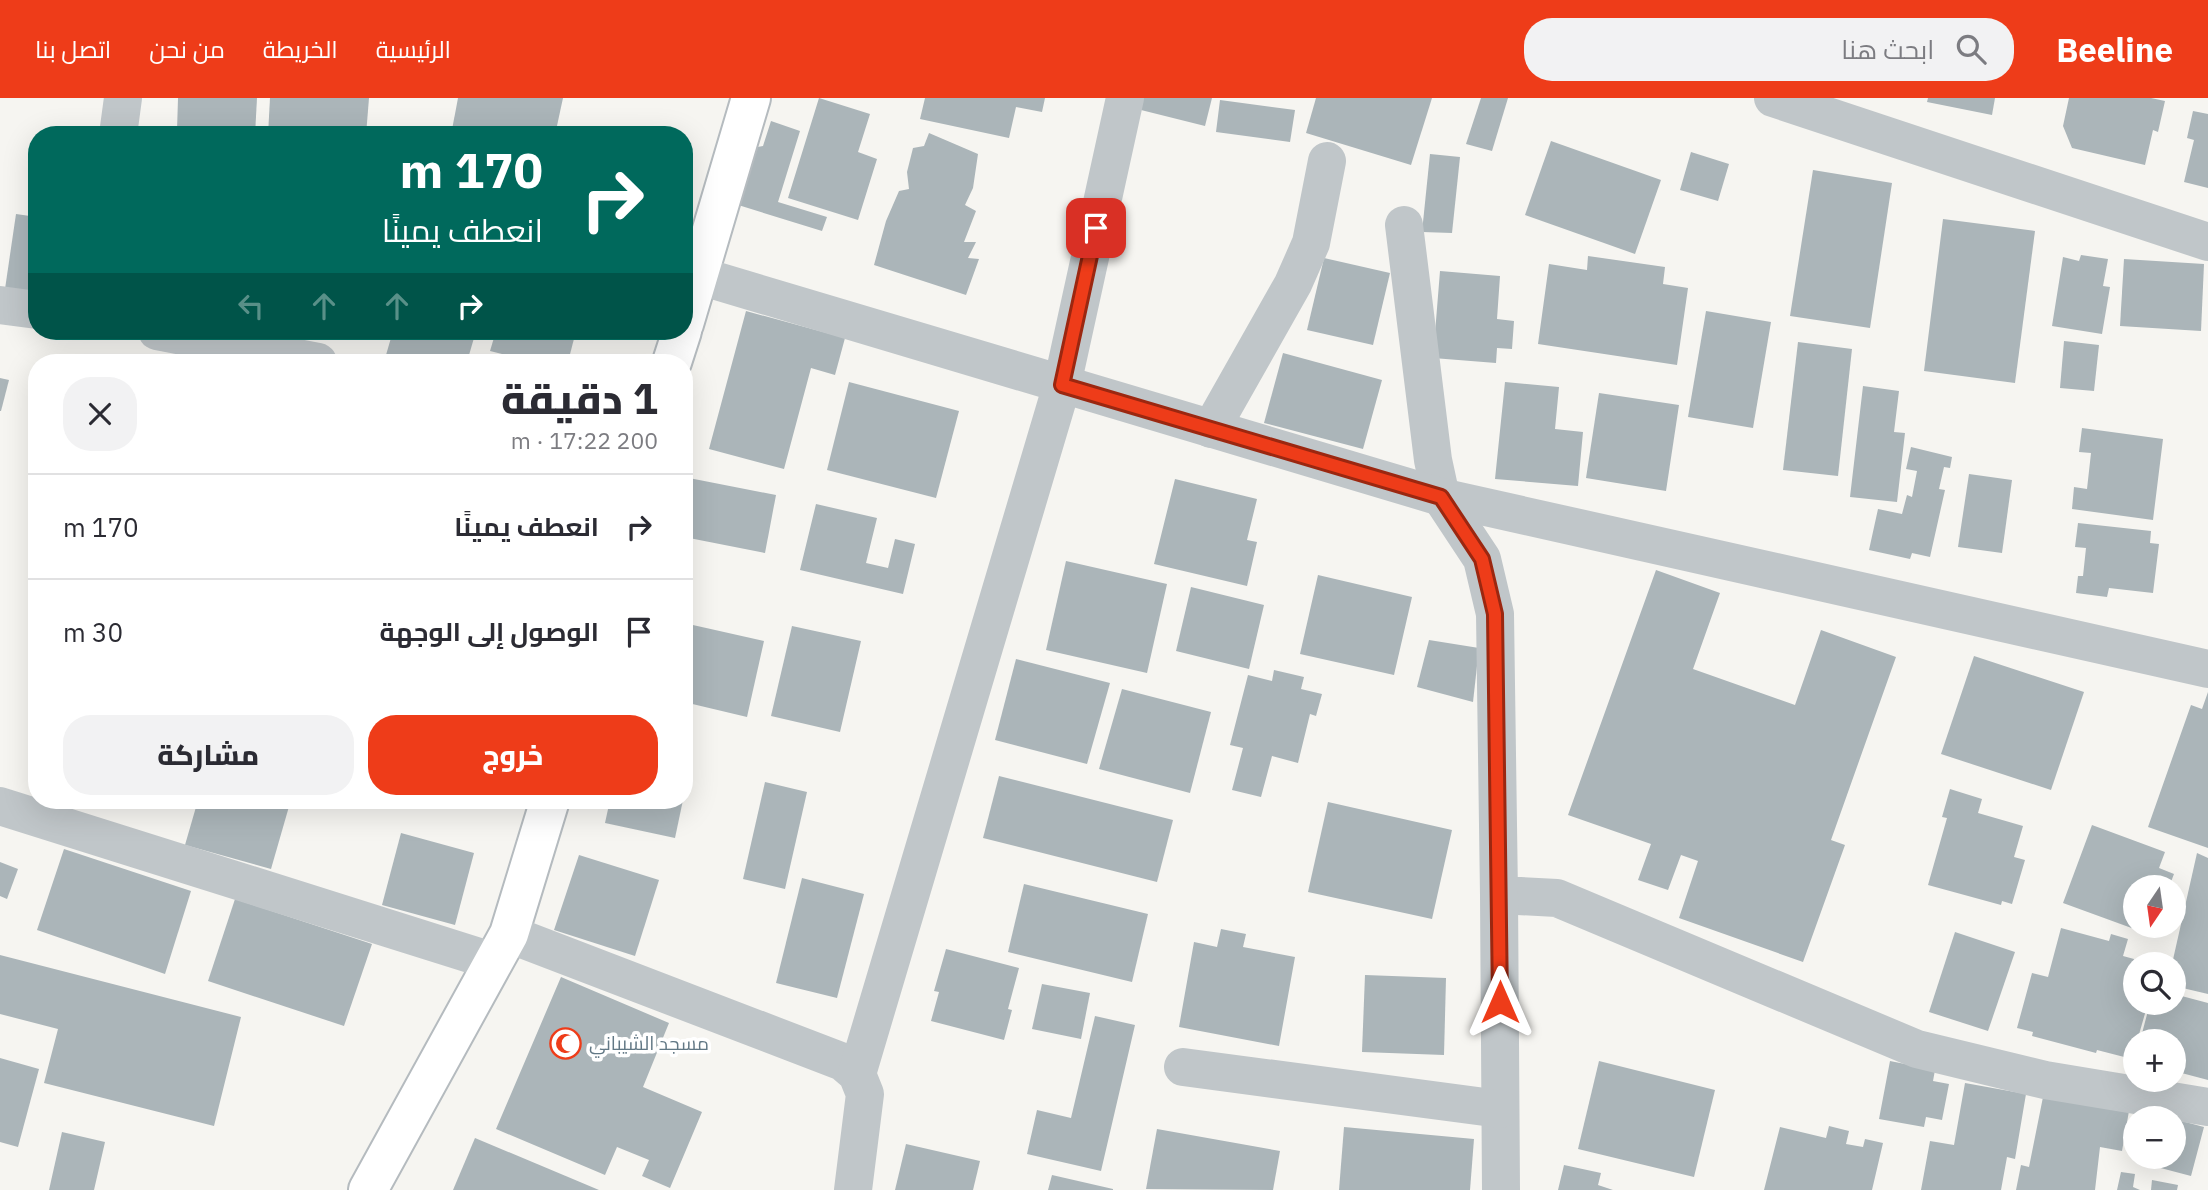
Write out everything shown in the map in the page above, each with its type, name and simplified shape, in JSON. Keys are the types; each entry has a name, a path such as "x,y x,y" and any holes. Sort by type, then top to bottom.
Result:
{"street":[{"path":"119,126 122,98"},
{"path":"693,297 751,98"},
{"path":"857,1074 1062,385 1125,98"},
{"path":"1773,98 2208,242"},
{"path":"1211,429 1293,284 1311,243 1328,161"},
{"path":"1404,225 1433,460 1441,497 1482,559 1495,614 1501,1190"},
{"path":"700,276 1441,497 2208,669"},
{"path":"0,305 28,309"},
{"path":"204,340 276,354"},
{"path":"0,806 501,948 843,1062 857,1074 865,1094 853,1190"},
{"path":"368,1190 501,948 547,809"},
{"path":"1499,895 1557,898 1917,1049 2045,1080 2208,1107"},
{"path":"1183,1066 1500,1109"}],"building":[{"path":"178,98 257,98 255,126 177,126"},
{"path":"270,98 369,98 367,126 268,126"},
{"path":"458,98 563,98 557,126 453,126"},
{"path":"819,98 870,114 858,152 877,159 858,220 788,198"},
{"path":"925,98 1045,98 1042,112 1016,107 1009,138 920,119"},
{"path":"1139,98 1212,98 1205,126 1137,109"},
{"path":"1316,98 1432,98 1411,165 1306,133"},
{"path":"1481,98 1508,98 1492,151 1466,144"},
{"path":"1928,98 1995,98 1992,115 1927,102"},
{"path":"2069,98 2151,98 2165,101 2158,132 2153,130 2145,165 2072,148 2063,126"},
{"path":"1220,100 1295,110 1290,142 1216,132"},
{"path":"2193,111 2208,114 2208,188 2184,182 2194,140 2187,138"},
{"path":"771,121 800,131 778,202 827,217 822,231 735,204 752,148 763,146"},
{"path":"929,133 978,154 973,188 965,205 976,211 964,242 976,242 968,258 979,259 966,295 874,265 886,221 899,191 909,189 907,172 913,148 924,146"},
{"path":"1551,141 1661,180 1635,254 1525,215"},
{"path":"1691,152 1729,164 1718,201 1680,190"},
{"path":"1430,154 1460,157 1452,233 1422,232"},
{"path":"1813,170 1892,183 1870,328 1790,316"},
{"path":"16,214 28,216 28,293 5,289"},
{"path":"1943,219 2035,231 2015,383 1924,371"},
{"path":"2081,255 2108,259 2103,286 2110,287 2102,334 2052,326 2063,257 2079,261"},
{"path":"1588,256 1665,267 1663,284 1688,288 1677,365 1538,344 1549,264 1587,270"},
{"path":"1324,258 1390,273 1373,345 1307,330"},
{"path":"2124,259 2204,264 2201,331 2120,326"},
{"path":"1440,271 1500,276 1497,319 1514,321 1512,349 1497,348 1496,363 1433,358"},
{"path":"746,311 845,338 835,375 811,368 784,469 709,449"},
{"path":"1706,311 1771,322 1753,428 1688,417"},
{"path":"390,340 473,340 469,354 386,354"},
{"path":"493,340 574,340 570,354 502,354 490,351"},
{"path":"2064,341 2099,345 2094,391 2060,388"},
{"path":"1798,342 1852,349 1838,476 1783,470"},
{"path":"1283,353 1382,380 1363,449 1264,423"},
{"path":"0,378 9,380 1,411 0,411"},
{"path":"849,382 959,411 936,498 827,470"},
{"path":"1505,382 1559,387 1555,429 1583,432 1578,486 1495,479"},
{"path":"1863,386 1899,391 1894,432 1905,433 1897,502 1850,497"},
{"path":"1599,393 1679,405 1666,491 1586,478"},
{"path":"2082,428 2163,439 2153,520 2072,509 2074,487 2087,489 2091,453 2079,452"},
{"path":"1911,447 1952,457 1950,468 1944,467 1939,489 1945,490 1930,557 1912,553 1910,559 1869,550 1878,509 1902,514 1907,495 1912,497 1917,471 1906,469"},
{"path":"1969,474 2012,480 2002,553 1958,547"},
{"path":"693,479 776,495 765,553 693,539"},
{"path":"1175,479 1257,499 1247,540 1257,542 1247,586 1154,564"},
{"path":"816,504 877,518 866,563 888,568 895,539 915,544 903,594 800,570"},
{"path":"2078,523 2151,531 2150,543 2159,544 2153,593 2109,588 2107,597 2076,593 2078,576 2083,576 2086,548 2075,547"},
{"path":"1066,561 1167,584 1147,673 1046,650"},
{"path":"1656,570 1720,593 1693,669 1795,705 1821,630 1896,657 1831,840 1845,845 1803,962 1679,918 1698,861 1681,855 1668,890 1638,880 1651,844 1568,815"},
{"path":"1318,575 1412,597 1394,675 1300,654"},
{"path":"1191,587 1264,605 1249,669 1176,651"},
{"path":"693,625 764,641 747,717 693,704"},
{"path":"792,626 861,641 840,732 771,716"},
{"path":"1429,640 1479,648 1473,702 1417,687"},
{"path":"1974,656 2084,692 2051,790 1941,754"},
{"path":"1016,659 1110,683 1087,764 995,740"},
{"path":"1274,670 1304,677 1301,689 1322,694 1316,716 1310,714 1298,763 1272,756 1261,797 1232,790 1243,748 1230,745 1248,675 1272,681"},
{"path":"1122,689 1211,712 1190,793 1099,769"},
{"path":"2208,692 2208,848 2148,827 2191,705 2202,709"},
{"path":"999,776 1173,820 1157,882 983,838"},
{"path":"765,782 807,792 785,889 743,879"},
{"path":"1950,789 1982,799 1978,813 2023,826 2014,857 2025,860 2012,904 2002,901 2001,905 1928,885 1947,818 1942,817"},
{"path":"1328,802 1452,830 1432,919 1308,892"},
{"path":"195,809 288,809 271,869 185,845"},
{"path":"608,809 681,809 675,838 605,823"},
{"path":"2092,825 2165,852 2159,868 2174,874 2123,875 2123,925 2063,903"},
{"path":"401,833 474,853 455,925 382,905"},
{"path":"64,849 191,891 165,974 37,930"},
{"path":"2197,853 2208,858 2208,994 2186,989 2186,952 2175,952 2178,938 2186,938 2186,902"},
{"path":"579,855 659,880 635,956 554,930"},
{"path":"0,862 18,869 7,899 0,896"},
{"path":"802,878 864,894 837,998 776,983"},
{"path":"1024,884 1148,914 1132,982 1008,952"},
{"path":"235,899 372,944 344,1026 208,981"},
{"path":"2061,928 2109,941 2111,934 2128,939 2123,952 2123,1015 2145,1015 2141,1029 2123,1029 2123,1057 2097,1050 2096,1053 2032,1036 2033,1032 2017,1028 2032,973 2048,977"},
{"path":"1221,929 1246,934 1243,947 1295,957 1279,1046 1179,1027 1194,942 1217,947"},
{"path":"1955,932 2015,952 1988,1031 1929,1012"},
{"path":"946,949 1019,968 1008,1009 1012,1010 1004,1040 931,1021 939,992 934,991"},
{"path":"0,955 241,1017 214,1126 44,1083 58,1029 0,1014"},
{"path":"1365,975 1446,978 1444,1055 1362,1052"},
{"path":"561,977 669,1023 643,1087 702,1112 670,1188 642,1176 649,1160 617,1147 605,1175 496,1129"},
{"path":"1042,984 1090,993 1081,1039 1032,1029"},
{"path":"2186,997 2208,1003 2208,1080 2186,1074 2186,1029 2143,1029 2147,1015 2186,1015"},
{"path":"1095,1016 1135,1025 1101,1171 1027,1154 1037,1110 1071,1118"},
{"path":"0,1058 39,1069 18,1147 0,1142"},
{"path":"1599,1061 1715,1090 1694,1177 1578,1149"},
{"path":"1890,1061 1935,1070 1933,1081 1949,1084 1942,1120 1926,1117 1924,1127 1879,1119"},
{"path":"1965,1083 2026,1094 2015,1159 2007,1157 2001,1190 1921,1190 1930,1141 1954,1145"},
{"path":"2043,1097 2123,1110 2122,1151 2100,1147 2095,1190 2016,1190 2021,1165 2029,1167"},
{"path":"2186,1122 2204,1127 2191,1176 2164,1169 2186,1169"},
{"path":"1829,1126 1849,1131 1846,1144 1863,1147 1865,1139 1883,1143 1872,1190 1764,1190 1780,1127 1826,1138"},
{"path":"1344,1127 1474,1139 1470,1190 1339,1190"},
{"path":"1157,1129 1280,1151 1273,1190 1146,1189"},
{"path":"62,1132 105,1142 94,1190 49,1190"},
{"path":"475,1138 580,1182 599,1190 453,1190"},
{"path":"906,1144 980,1161 973,1190 895,1190"},
{"path":"1564,1165 1601,1173 1598,1185 1613,1190 1558,1190"},
{"path":"2121,1172 2135,1174 2133,1187 2140,1190 2117,1190"},
{"path":"1052,1175 1113,1189 1113,1190 1048,1190"},
{"path":"2152,1180 2178,1185 2177,1190 2151,1190"}],"place":[{"name":"مسجد الشيباني","path":"566,1043"}],"route":[{"path":"1096,228 1062,385 1441,497 1482,559 1495,614 1500,1002"}]}
